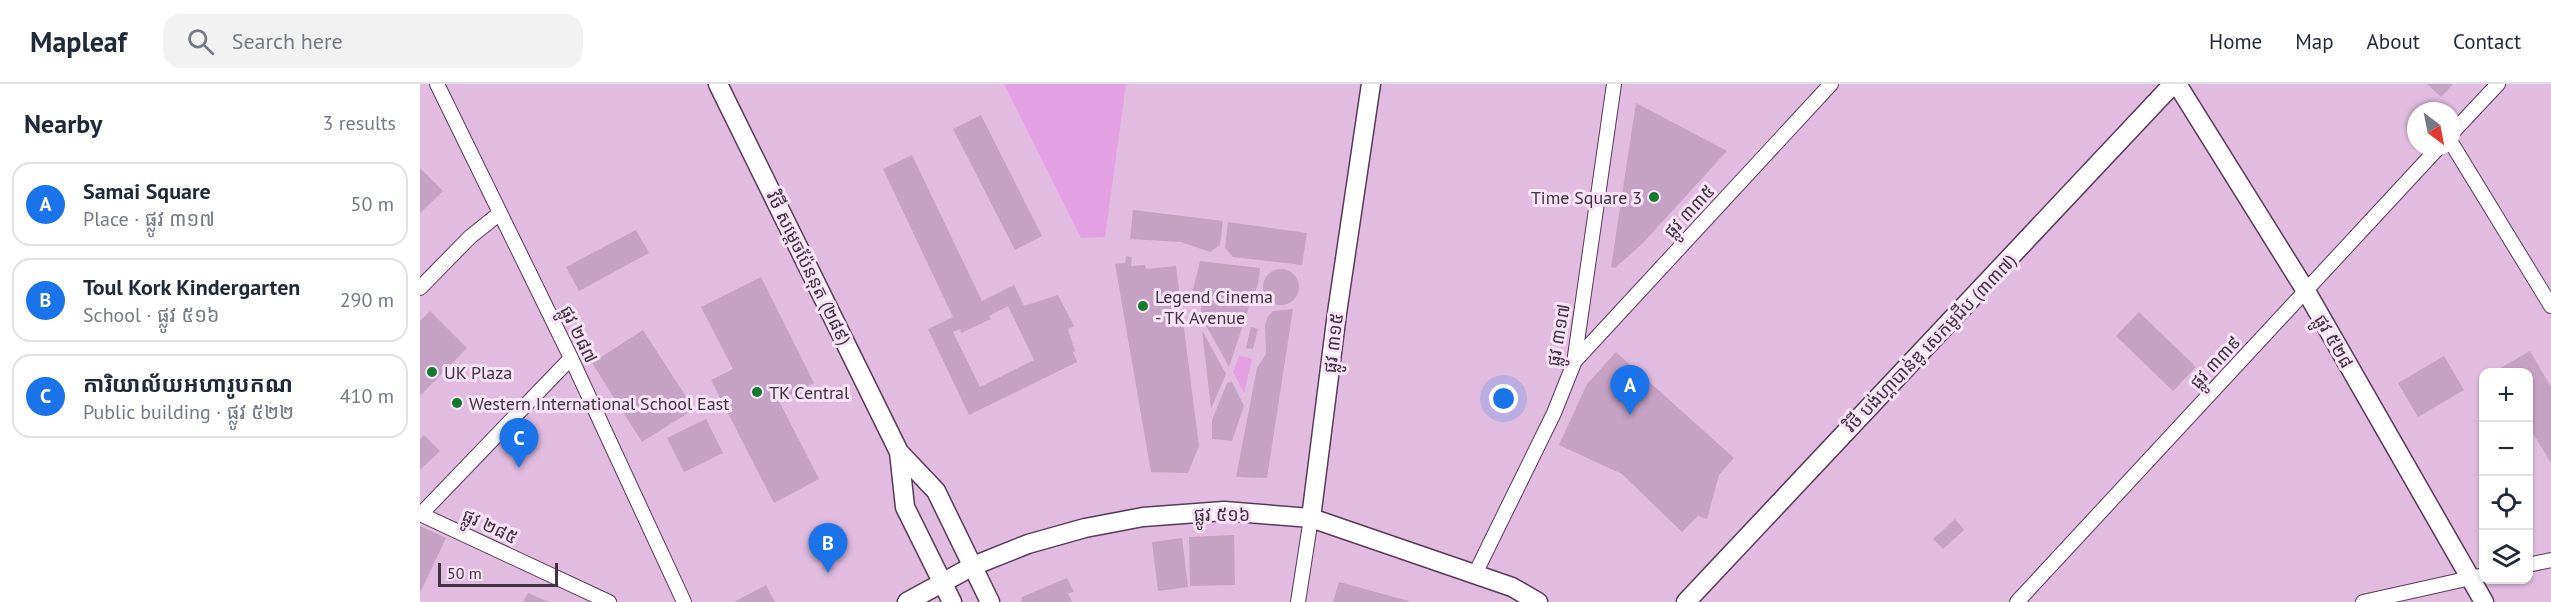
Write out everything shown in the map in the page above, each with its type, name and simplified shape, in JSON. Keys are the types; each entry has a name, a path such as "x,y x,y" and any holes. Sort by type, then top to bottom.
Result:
{"street":[{"name":"ផ្លូវ ២៨៧","path":"437,84 571,358 684,602"},
{"name":"វិថី សម្តេចប៉ែននុត (២៨៩)","path":"718,84 899,452 936,491 990,602"},
{"name":"ផ្លូវ ៣១៥","path":"1298,602 1371,84"},
{"name":"ផ្លូវ ៣១៧","path":"1475,574 1554,413 1574,363 1614,84"},
{"name":"ផ្លូវ ៣៣៥","path":"1574,363 1831,84"},
{"name":"វិថី បង់ហ្គាបាន់ឌូ សេកមូជីប (៣៣៧)","path":"1686,602 2172,84"},
{"name":"ផ្លូវ ៥២៨","path":"2177,84 2306,291 2477,577 2484,602"},
{"path":"2461,123 2498,84"},
{"name":"ផ្លូវ ៣៣៩","path":"2017,602 2431,156"},
{"path":"2459,156 2551,306"},
{"path":"420,288 470,237 500,213"},
{"path":"420,514 571,358"},
{"name":"វិថី សម្តេចប៉ែននុត (២៨៩)","path":"899,452 905,507 952,602"},
{"name":"ផ្លូវ ៥១៦","path":"907,602 973,566 1028,544 1073,531 1143,517 1224,511 1311,518 1512,587 1538,602"},
{"name":"ផ្លូវ ២៨៥","path":"420,514 609,602"},
{"path":"2533,564 2551,560"},
{"path":"2363,602 2477,577"}],"shaded area":[{"path":"1004,84 1126,84 1105,237 1081,238"},
{"path":"1239,356 1252,359 1244,393 1233,372"}],"building":[{"path":"2427,84 2453,84 2441,97"},
{"name":"Time Square 3","path":"1636,103 1727,151 1643,243 1615,268 1611,267"},
{"path":"981,115 1042,236 1015,250 953,129"},
{"path":"912,155 982,301 1014,285 1024,306 1058,295 1074,326 1068,329 1077,362 969,415 928,329 953,317 883,169","holes":["1008,306 1034,360 980,387 953,332 960,329 961,333 991,319 989,316"]},
{"path":"420,168 443,191 420,213"},
{"path":"1133,210 1223,221 1220,245 1210,252 1181,242 1130,239"},
{"path":"1228,222 1307,233 1302,265 1233,257 1225,248"},
{"path":"636,230 649,253 579,291 566,267"},
{"path":"1126,256 1132,257 1131,266 1145,265 1146,269 1176,266 1199,446 1188,473 1151,472 1115,264 1125,263"},
{"path":"1200,261 1260,268 1252,302 1192,293"},
{"path":"1281,269 1294,274 1299,287 1294,300 1281,305 1268,300 1263,287 1268,274"},
{"name":"TK Central","path":"761,277 814,383 779,401 819,479 774,503 711,380 733,369 701,307"},
{"path":"1201,299 1249,307 1229,367 1201,316"},
{"path":"1293,309 1267,478 1236,477 1257,368 1266,354 1265,325 1268,316 1273,311"},
{"name":"UK Plaza","path":"430,311 467,348 420,396 420,321"},
{"path":"2139,312 2196,367 2173,391 2116,336"},
{"path":"1251,327 1258,329 1253,349 1246,348"},
{"path":"643,330 694,409 642,442 592,363"},
{"path":"1202,330 1226,374 1211,409"},
{"path":"2530,351 2551,387 2551,463 2533,433 2533,368 2500,368"},
{"path":"1616,352 1734,458 1719,475 1707,519 1698,516 1682,532 1622,474 1559,445 1587,384"},
{"path":"2444,356 2464,390 2418,417 2398,383"},
{"path":"1232,382 1244,406 1232,441 1212,439 1212,420 1227,383"},
{"path":"706,419 723,453 684,472 667,438"},
{"path":"424,435 440,451 420,470 420,439"},
{"path":"1955,519 1964,530 1943,549 1933,539"},
{"path":"420,526 446,538 420,593"},
{"path":"1234,535 1235,585 1190,586 1189,537"},
{"path":"1182,538 1188,587 1158,591 1152,542"},
{"path":"1067,578 1074,592 1068,593 1072,602 1021,602 1022,597"},
{"path":"1339,582 1409,601 1409,602 1333,602"},
{"path":"766,585 775,602 734,602"},
{"path":"528,593 549,602 523,602"}],"place":[{"name":"Time Square 3","path":"1654,197"},
{"name":"Legend Cinema - TK Avenue","path":"1143,306"},
{"name":"UK Plaza","path":"432,372"},
{"name":"TK Central","path":"757,392"},
{"name":"Western International School East","path":"457,403"},
{"name":"Samai Square","path":"1630,415"},
{"name":"ការិយាល័យអហារូបកណ","path":"519,468"},
{"name":"Toul Kork Kindergarten","path":"828,573"}]}
